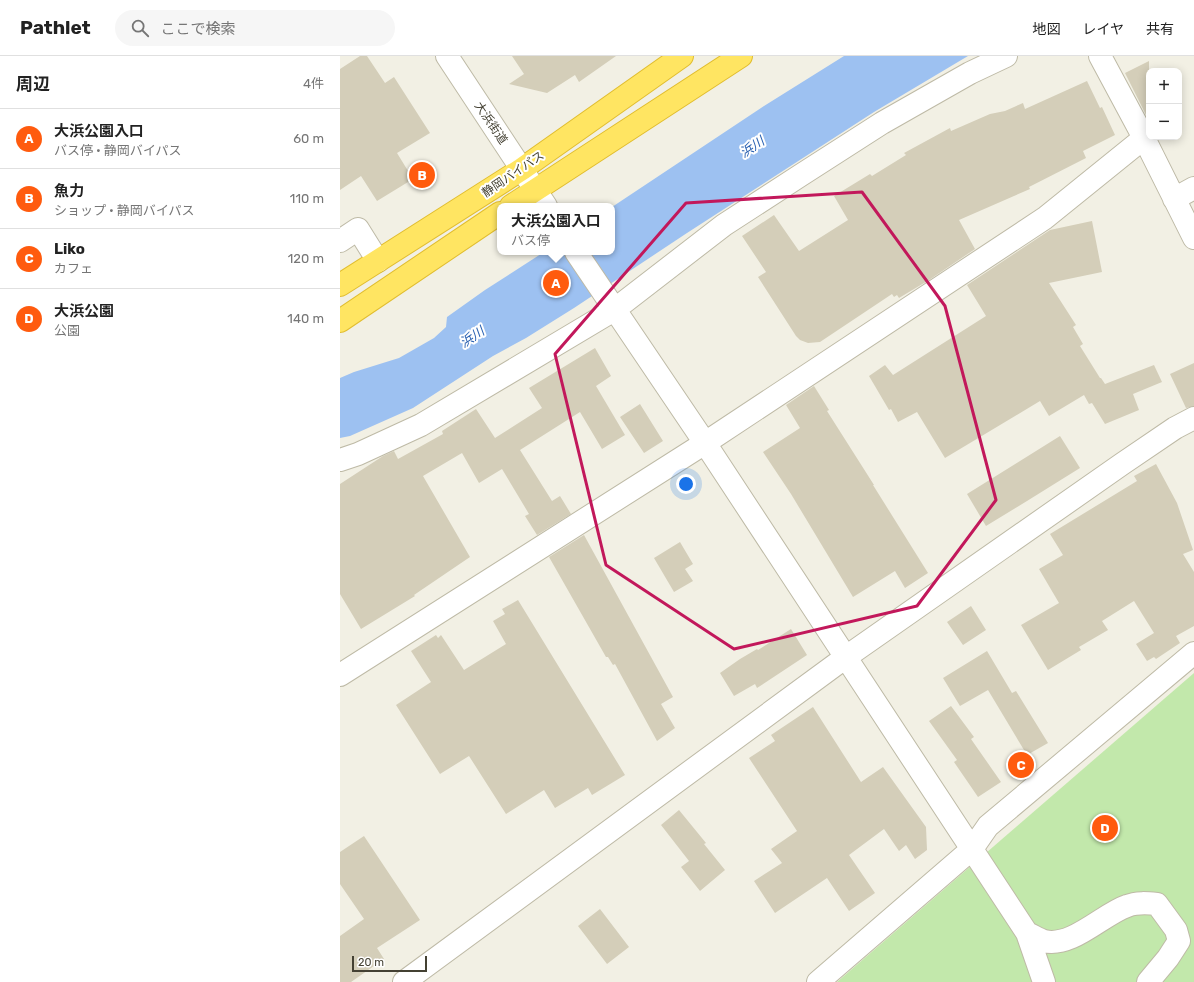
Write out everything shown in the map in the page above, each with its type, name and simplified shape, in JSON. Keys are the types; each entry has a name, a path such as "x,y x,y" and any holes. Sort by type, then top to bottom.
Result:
{"highway":[{"name":"静岡バイパス","path":"340,285 522,170 682,56"},
{"path":"522,203 541,198 741,56"},
{"name":"静岡バイパス","path":"340,321 497,215"}],"street":[{"name":"大浜街道","path":"447,56 541,198"},
{"path":"340,460 358,454 421,425 612,307 724,225 882,123 970,73 1006,56"},
{"path":"1100,56 1144,138 1194,238"},
{"path":"340,675 705,443 1045,218 1144,138"},
{"path":"1174,199 1194,188"},
{"path":"340,241 358,229 378,261"},
{"path":"578,255 705,443 1027,933 1044,982"},
{"path":"404,982 846,657 1122,464 1175,428 1194,418"},
{"path":"818,982 972,849 988,826 1194,653"},
{"path":"1027,933 1045,941 1061,941 1080,934 1126,906 1143,902 1157,904 1176,930 1179,941 1168,958 1148,982"}],"highlighted area":[{"path":"862,192 945,306 996,500 917,606 734,649 606,565 555,354 686,203"}],"green space":[{"path":"1194,673 1194,982 837,982"}],"water":[{"name":"浜川","path":"844,56 968,56 874,112 574,308 526,338 493,356 413,408 350,436 340,438 340,378 399,358 434,338 446,327 447,317 485,290 539,255 615,255 615,205 764,106"}],"building":[{"path":"360,56 367,56 385,83 394,77 430,133 397,153 413,179 377,201 361,176 340,190 340,69"},
{"path":"512,56 616,56 579,82 575,75 547,93 509,84 524,74"},
{"path":"1149,61 1149,68 1146,68 1146,115 1125,73"},
{"path":"1087,81 1100,108 1102,107 1115,135 1083,151 1086,158 1029,187 1030,189 959,220 975,249 929,280 899,298 897,295 894,297 892,294 820,342 808,343 800,340 796,336 758,277 766,272 742,236 774,215 799,251 848,220 834,196 870,174 872,176 906,155 904,153 950,128 951,131 990,114 1005,111 1023,103 1025,109"},
{"path":"1092,221 1102,272 1049,283 1076,325 1073,327 1083,344 1080,346 1105,384 1154,365 1162,382 1133,394 1139,410 1105,424 1092,403 1089,404 1084,395 1049,416 1040,401 945,458 917,412 898,422 891,409 889,410 869,376 885,365 893,375 986,316 967,285 1050,230"},
{"path":"595,348 611,376 596,386 625,435 602,449 580,412 520,450 552,501 560,496 571,514 537,535 525,516 529,514 502,469 479,483 462,453 423,476 470,557 414,595 415,596 361,629 340,594 340,484 383,456 394,451 398,459 443,434 442,431 476,409 495,438 542,408 529,388"},
{"path":"1194,363 1194,406 1186,408 1170,374"},
{"path":"814,386 829,410 827,411 928,573 905,588 895,571 853,597 791,494 763,452 800,428 786,405"},
{"path":"640,404 663,441 644,453 620,417"},
{"path":"1060,436 1080,468 986,526 967,494"},
{"path":"1156,464 1177,503 1193,550 1183,554 1194,572 1194,626 1176,636 1180,643 1156,659 1154,657 1147,661 1136,644 1154,633 1134,601 1102,621 1108,630 1079,647 1081,650 1048,670 1021,625 1059,603 1039,569 1063,555 1050,534 1137,481 1134,476"},
{"path":"584,535 673,697 661,704 675,728 657,741 615,664 613,665 608,657 606,657 549,557"},
{"path":"680,542 693,564 685,569 693,581 674,592 654,558"},
{"path":"518,600 625,775 592,795 588,788 555,808 544,790 506,814 469,756 440,774 396,705 431,682 411,651 436,635 438,638 441,635 464,670 506,644 493,621 505,614 502,609"},
{"path":"971,606 986,630 963,645 947,622"},
{"path":"791,629 807,655 757,688 755,684 734,696 720,673 740,659 757,649 758,650"},
{"path":"987,651 1012,693 1016,691 1048,743 1027,755 988,690 960,706 943,678"},
{"path":"951,706 974,737 971,739 1001,782 978,797 954,762 957,760 929,721"},
{"path":"813,707 861,782 883,767 926,827 927,850 915,859 906,845 899,851 884,829 849,855 875,893 849,911 827,878 775,913 754,881 782,863 771,849 797,831 749,758 775,741 771,735"},
{"path":"679,810 706,843 704,844 725,870 700,891 681,867 689,861 661,825"},
{"path":"364,836 420,920 377,948 384,959 351,982 340,982 340,936 364,919 340,884 340,852"},
{"path":"600,909 629,947 607,964 578,926"}],"place":[{"name":"魚力","path":"422,175"},
{"name":"大浜公園入口","path":"556,283"},
{"name":"Liko","path":"1021,765"},
{"name":"大浜公園","path":"1105,828"}]}
